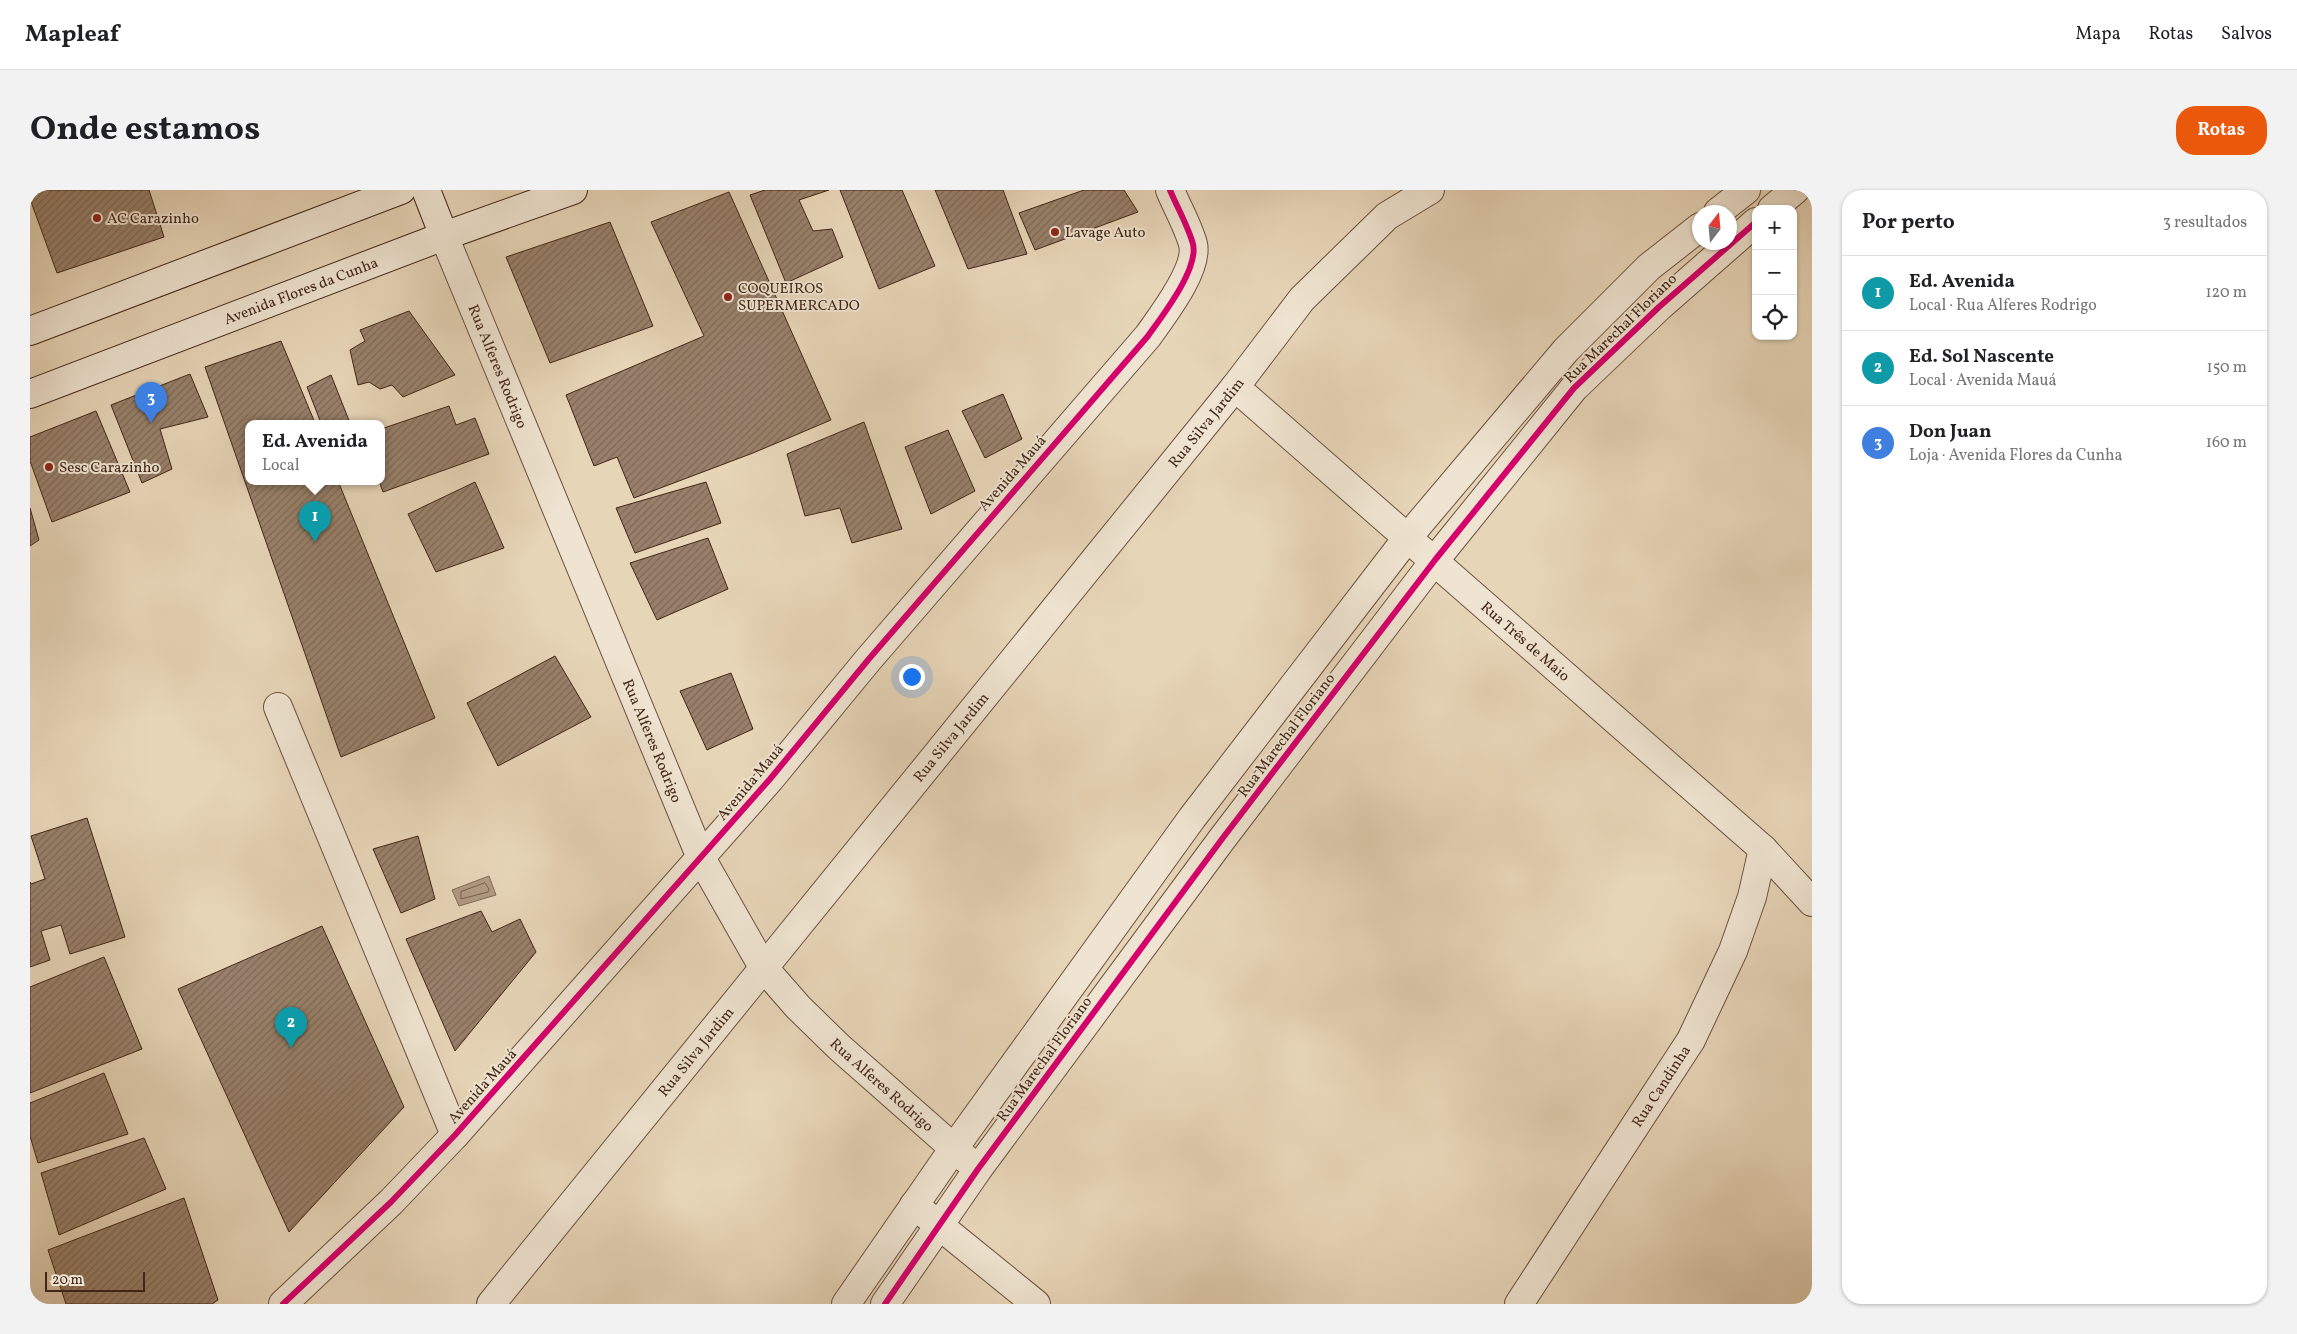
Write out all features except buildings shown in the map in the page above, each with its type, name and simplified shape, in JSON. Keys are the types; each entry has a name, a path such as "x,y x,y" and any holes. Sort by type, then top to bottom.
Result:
{"street":[{"path":"30,331 401,190"},
{"name":"Rua Alferes Rodrigo","path":"426,190 701,858 763,967 798,1007 839,1047 978,1169"},
{"name":"Avenida Flores da Cunha","path":"30,394 444,236 573,190"},
{"name":"Avenida Mauá","path":"284,1304 391,1202 454,1136 770,779 868,660 1148,336 1176,297 1190,263 1193,245 1170,190"},
{"name":"Rua Silva Jardim","path":"491,1304 1235,387 1302,298 1387,216 1430,190"},
{"path":"1727,205 1746,190"},
{"path":"1777,205 1795,190"},
{"name":"Rua Marechal Floriano","path":"885,1304 978,1169 1146,942 1434,560 1574,388 1645,320 1752,226"},
{"name":"Rua Marechal Floriano","path":"846,1304 954,1148 1192,818 1408,537 1566,350 1649,267 1692,233"},
{"name":"Rua Três de Maio","path":"1235,387 1763,848 1812,902"},
{"path":"1520,405 1543,427"},
{"path":"278,707 454,1136"},
{"name":"Rua Candinha","path":"1519,1304 1691,1040 1733,951 1752,897 1763,848"},
{"path":"1116,922 1146,942"},
{"path":"914,1205 1036,1304"}],"water":[{"path":"489,876 496,895 459,906 452,890"}],"cycle path":[{"path":"283,1304 391,1202 455,1135 770,779 868,660 1148,336 1178,292 1185,279 1193,254 1191,237 1170,190"},
{"path":"885,1304 978,1169 1222,839 1435,560 1574,388 1659,307 1752,226"}],"place":[{"name":"AC Carazinho","path":"97,218"},
{"name":"Lavage Auto","path":"1055,232"},
{"name":"COQUEIROS SUPERMERCADO","path":"728,297"},
{"name":"Don Juan","path":"151,423"},
{"name":"Sesc Carazinho","path":"49,467"},
{"name":"Ed. Avenida","path":"315,542"},
{"name":"Ed. Sol Nascente","path":"291,1048"}]}
